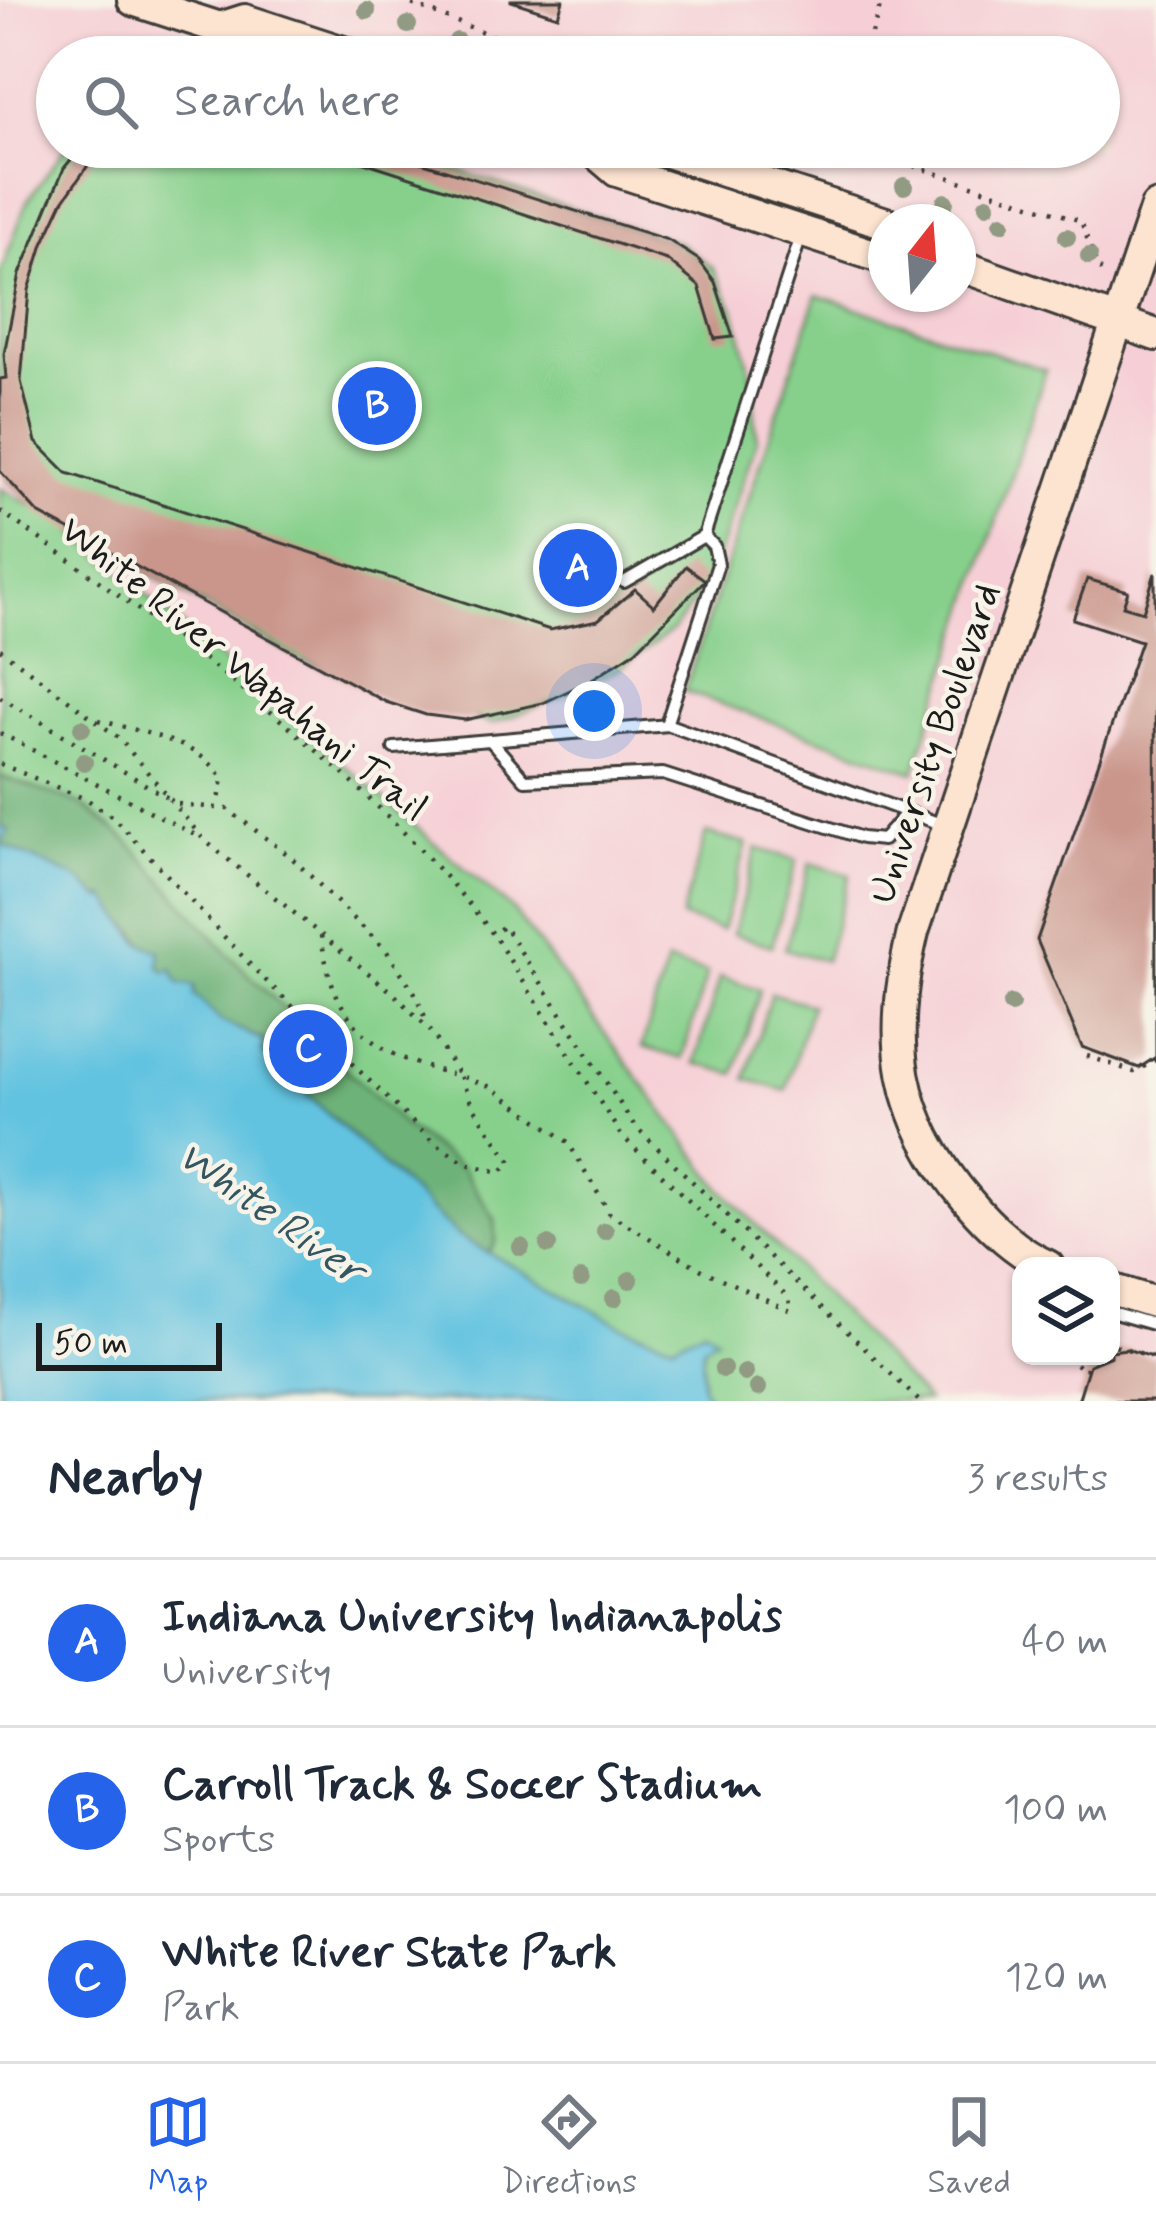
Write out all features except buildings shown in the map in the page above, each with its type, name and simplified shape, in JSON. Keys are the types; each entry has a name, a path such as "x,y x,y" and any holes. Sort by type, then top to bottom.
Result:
{"street":[{"path":"133,0 220,28 227,36"},
{"path":"220,28 245,20 294,36"},
{"path":"614,168 868,253"},
{"path":"716,168 868,217"},
{"name":"University Boulevard","path":"1036,1257 982,1218 932,1160 907,1093 898,1045 900,986 1156,207"},
{"path":"976,272 1156,335"},
{"path":"1120,1292 1156,1303"}],"lane":[{"path":"624,582 704,536 813,200"},
{"path":"666,725 718,564 714,546 704,536"},
{"path":"394,748 666,725 950,827"},
{"path":"491,741 524,780 663,773 862,838 883,840 907,812"},
{"path":"1120,1315 1156,1325"}],"path":[{"path":"401,0 484,36"},
{"path":"871,36 882,0"},
{"path":"921,168 1081,221 1098,269"},
{"name":"White River Wapahani Trail","path":"0,511 153,622 339,775 426,854 494,934 504,926 634,1125 919,1401"},
{"path":"0,649 119,738 204,840"},
{"path":"0,698 177,804 218,807 256,828 349,909 415,993 471,1103 511,1162 500,1172 466,1164 433,1142 257,972 114,818 88,800 0,764"},
{"path":"93,718 193,751 214,765 223,778 218,807"},
{"path":"0,733 204,840 320,932 430,1030"},
{"path":"320,932 337,999 359,1028 402,1063 491,1087 568,1142 610,1214 702,1270 791,1312 789,1298 621,1135 494,934"},
{"path":"1087,1056 1134,1072 1156,1060"},
{"path":"1120,1348 1156,1358"}],"shaded area":[{"path":"0,0 1156,0 1156,1401 810,1401 0,841"}],"green space":[{"path":"51,168 450,168 680,243 713,268 735,311 751,373 757,439 709,582 673,630 620,668 563,697 492,724 303,661 73,532 513,910 720,1187 927,1401 0,1401 0,488 43,512 9,482 0,464 0,274 27,201"},
{"path":"817,295 1046,370 914,772 684,691"},
{"path":"0,776 81,804 128,841 231,957 406,1127 463,1169 495,1219 496,1242 489,1253 458,1236 263,1052 263,1040 221,1021 160,967 135,931 80,880 1,844 8,830 0,826"},
{"path":"706,833 747,844 722,930 681,918"},
{"path":"757,848 797,860 772,946 733,934"},
{"path":"810,863 850,875 825,961 785,949"},
{"path":"667,962 707,973 682,1059 642,1047"},
{"path":"720,977 760,989 735,1074 695,1063"},
{"path":"771,993 811,1005 786,1091 746,1079"}],"water":[{"name":"White River","path":"0,826 9,830 1,844 80,880 101,899 106,897 141,943 160,951 160,967 166,972 172,968 179,983 195,986 194,994 221,1021 264,1041 263,1053 458,1236 622,1326 673,1344 704,1328 716,1337 703,1347 702,1387 712,1401 0,1401"}],"place":[{"name":"Carroll Track & Soccer Stadium","path":"377,406"},
{"name":"Indiana University Indianapolis","path":"578,568"},
{"name":"White River State Park","path":"308,1049"}]}
